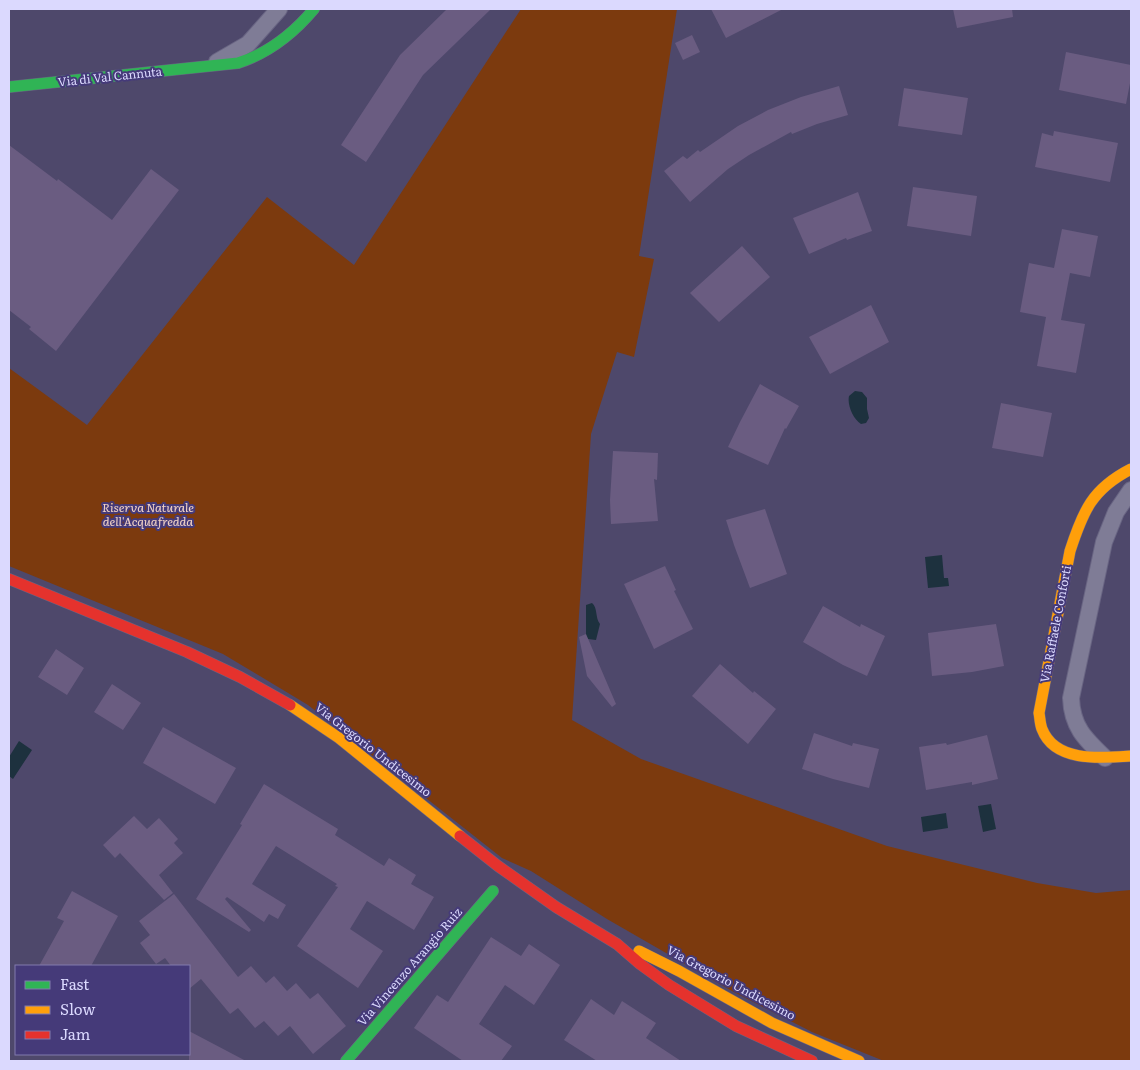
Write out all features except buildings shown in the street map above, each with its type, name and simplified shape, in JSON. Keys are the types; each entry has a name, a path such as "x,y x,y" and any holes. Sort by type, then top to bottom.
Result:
{"street":[{"name":"Via di Val Cannuta","path":"211,65 248,44 279,9"},
{"name":"Via di Val Cannuta","path":"9,87 238,63 259,56 295,30 314,9"},
{"name":"Via Raffaele Conforti","path":"1131,469 1114,478 1101,489 1085,510 1081,519 1070,551 1040,705 1041,729 1053,744 1063,751 1075,755 1105,758 1131,756"},
{"path":"1105,758 1077,727 1073,719 1071,698 1104,542 1116,512 1131,490"},
{"name":"Via Gregorio Undicesimo","path":"9,579 187,652 240,677 282,700 339,738 498,866 556,907 617,944 655,974 704,1007 745,1030 812,1061"},
{"name":"Via Vincenzo Arangio Ruiz","path":"346,1061 494,891"},
{"name":"Via Gregorio Undicesimo","path":"617,944 664,962 745,1009 813,1042 859,1061"}],"green space":[{"name":"Riserva Naturale dell'Acquafredda","path":"521,9 677,9 639,256 654,259 634,357 617,352 591,434 572,720 641,759 887,846 1037,883 1096,893 1131,890 1131,1061 884,1061 812,1032 732,991 607,919 531,871 502,858 308,705 223,654 9,566 9,368 87,425 267,197 354,265"}],"water":[{"path":"855,391 862,392 867,398 869,418 866,423 861,424 858,422 850,407 849,396"},
{"path":"942,555 944,578 948,578 949,586 928,588 925,557"},
{"path":"592,603 600,624 596,640 586,637 586,605"},
{"path":"19,741 32,750 13,779 9,776 9,757"},
{"path":"991,804 996,829 983,832 978,806"},
{"path":"946,813 948,828 923,832 921,817"}],"traffic: fast":[{"path":"9,87 238,63 260,54 280,42 298,27 314,9"},
{"path":"346,1061 493,891"}],"traffic: slow":[{"path":"1131,469 1098,493 1091,502 1080,524 1070,551 1039,713 1042,729 1048,740 1057,748 1080,756 1131,756"},
{"path":"290,705 339,738 460,836"},
{"path":"639,951 772,1023 859,1061"}],"traffic: jam":[{"path":"9,579 187,652 240,677 290,705"},
{"path":"460,836 498,866 556,907 617,944 669,985 736,1026 812,1061"}]}
